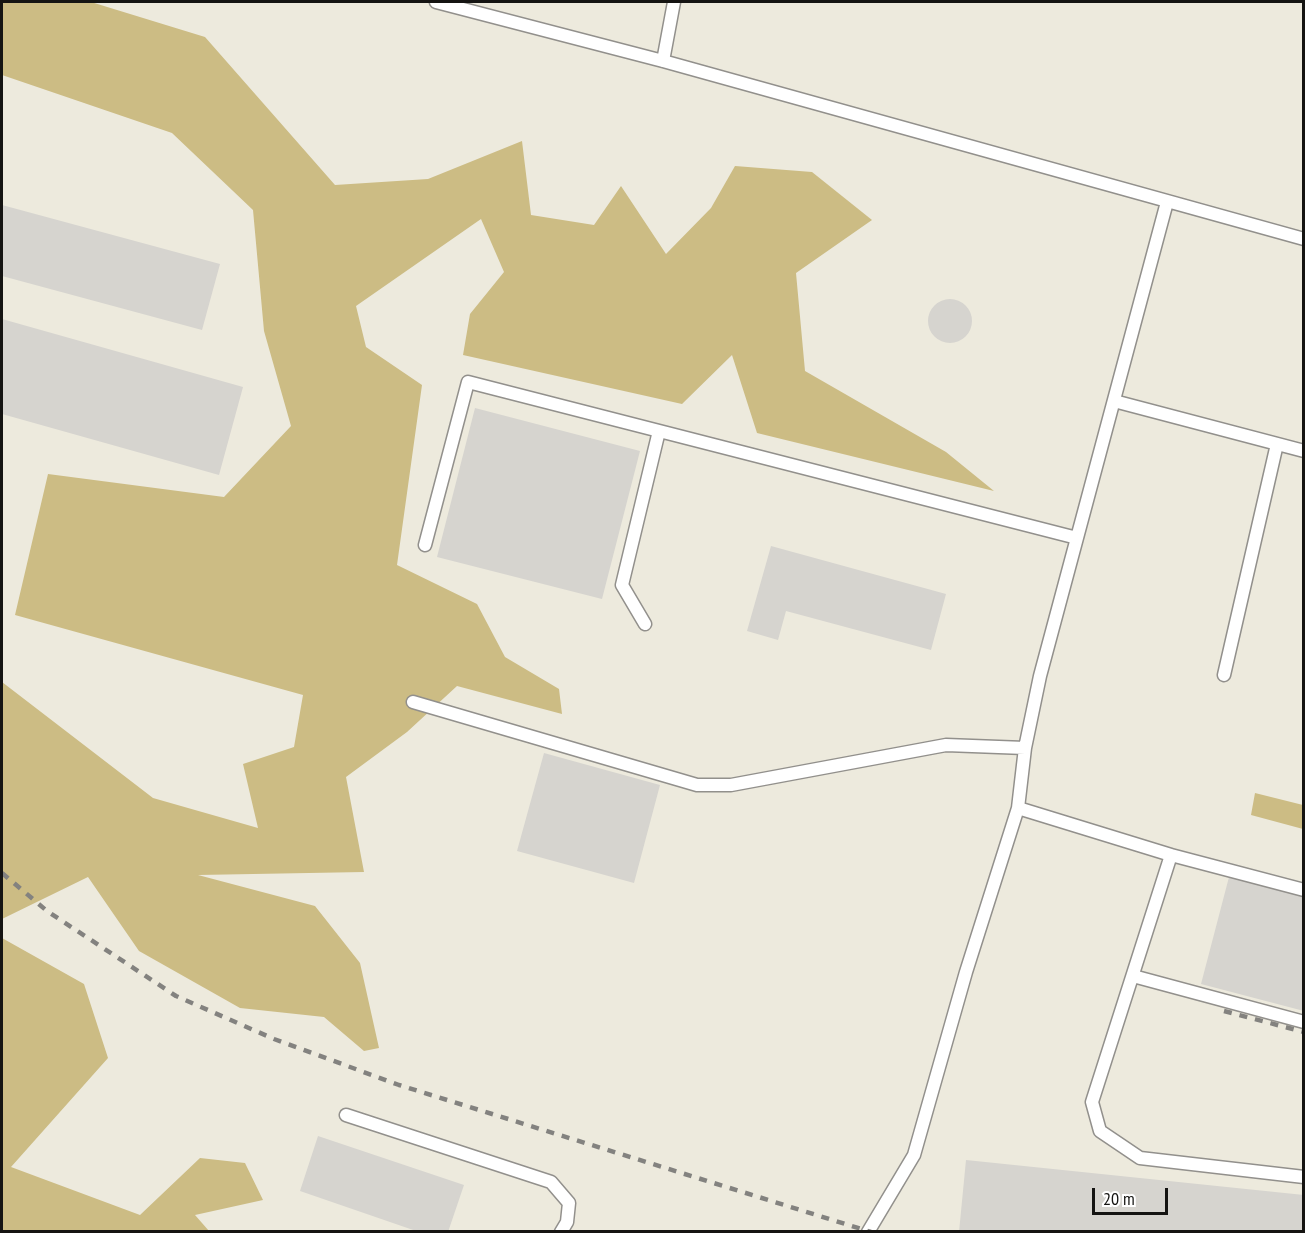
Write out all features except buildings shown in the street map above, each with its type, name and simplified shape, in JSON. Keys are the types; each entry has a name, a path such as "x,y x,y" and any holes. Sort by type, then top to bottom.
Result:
{"lane":[{"path":"436,2 663,61 1304,239"},
{"path":"663,61 674,2"},
{"path":"868,1232 914,1155 966,972 1018,808 1025,748 1040,676 1167,202"},
{"path":"426,545 468,382 1077,538"},
{"path":"1113,401 1304,451"},
{"path":"645,624 622,585 659,431"},
{"path":"1224,675 1277,444"},
{"path":"413,702 697,785 731,785 946,744 1025,748"},
{"path":"1018,808 1171,855 1304,890"},
{"path":"1171,855 1092,1101 1100,1131 1140,1158 1304,1177"},
{"path":"1133,976 1304,1022"},
{"path":"346,1115 550,1182 569,1203 567,1222 561,1232"}],"shaded area":[{"path":"2,2 1303,2 1303,1231 2,1231"},
{"path":"2,2 91,2 205,37 335,185 428,179 522,141 531,215 594,225 621,186 666,254 711,208 735,166 812,172 872,220 796,273 805,371 946,452 994,491 757,433 732,355 682,404 463,355 470,314 504,272 481,219 356,306 366,347 422,385 397,565 477,604 505,657 559,689 562,714 457,686 407,732 346,777 364,872 198,875 315,906 360,963 379,1048 364,1051 324,1017 240,1008 139,951 88,877 2,919 2,682 153,798 258,828 243,764 294,747 303,695 15,615 48,474 224,497 291,426 264,331 253,210 172,133 2,75"},
{"path":"1255,793 1303,805 1303,829 1251,815"},
{"path":"2,938 84,984 108,1058 11,1167 140,1215 200,1158 245,1163 263,1200 195,1215 209,1231 2,1231"}],"railway":[{"path":"2,873 47,911 176,996 274,1039 399,1085 871,1232"},
{"path":"1224,1011 1304,1032"}]}
